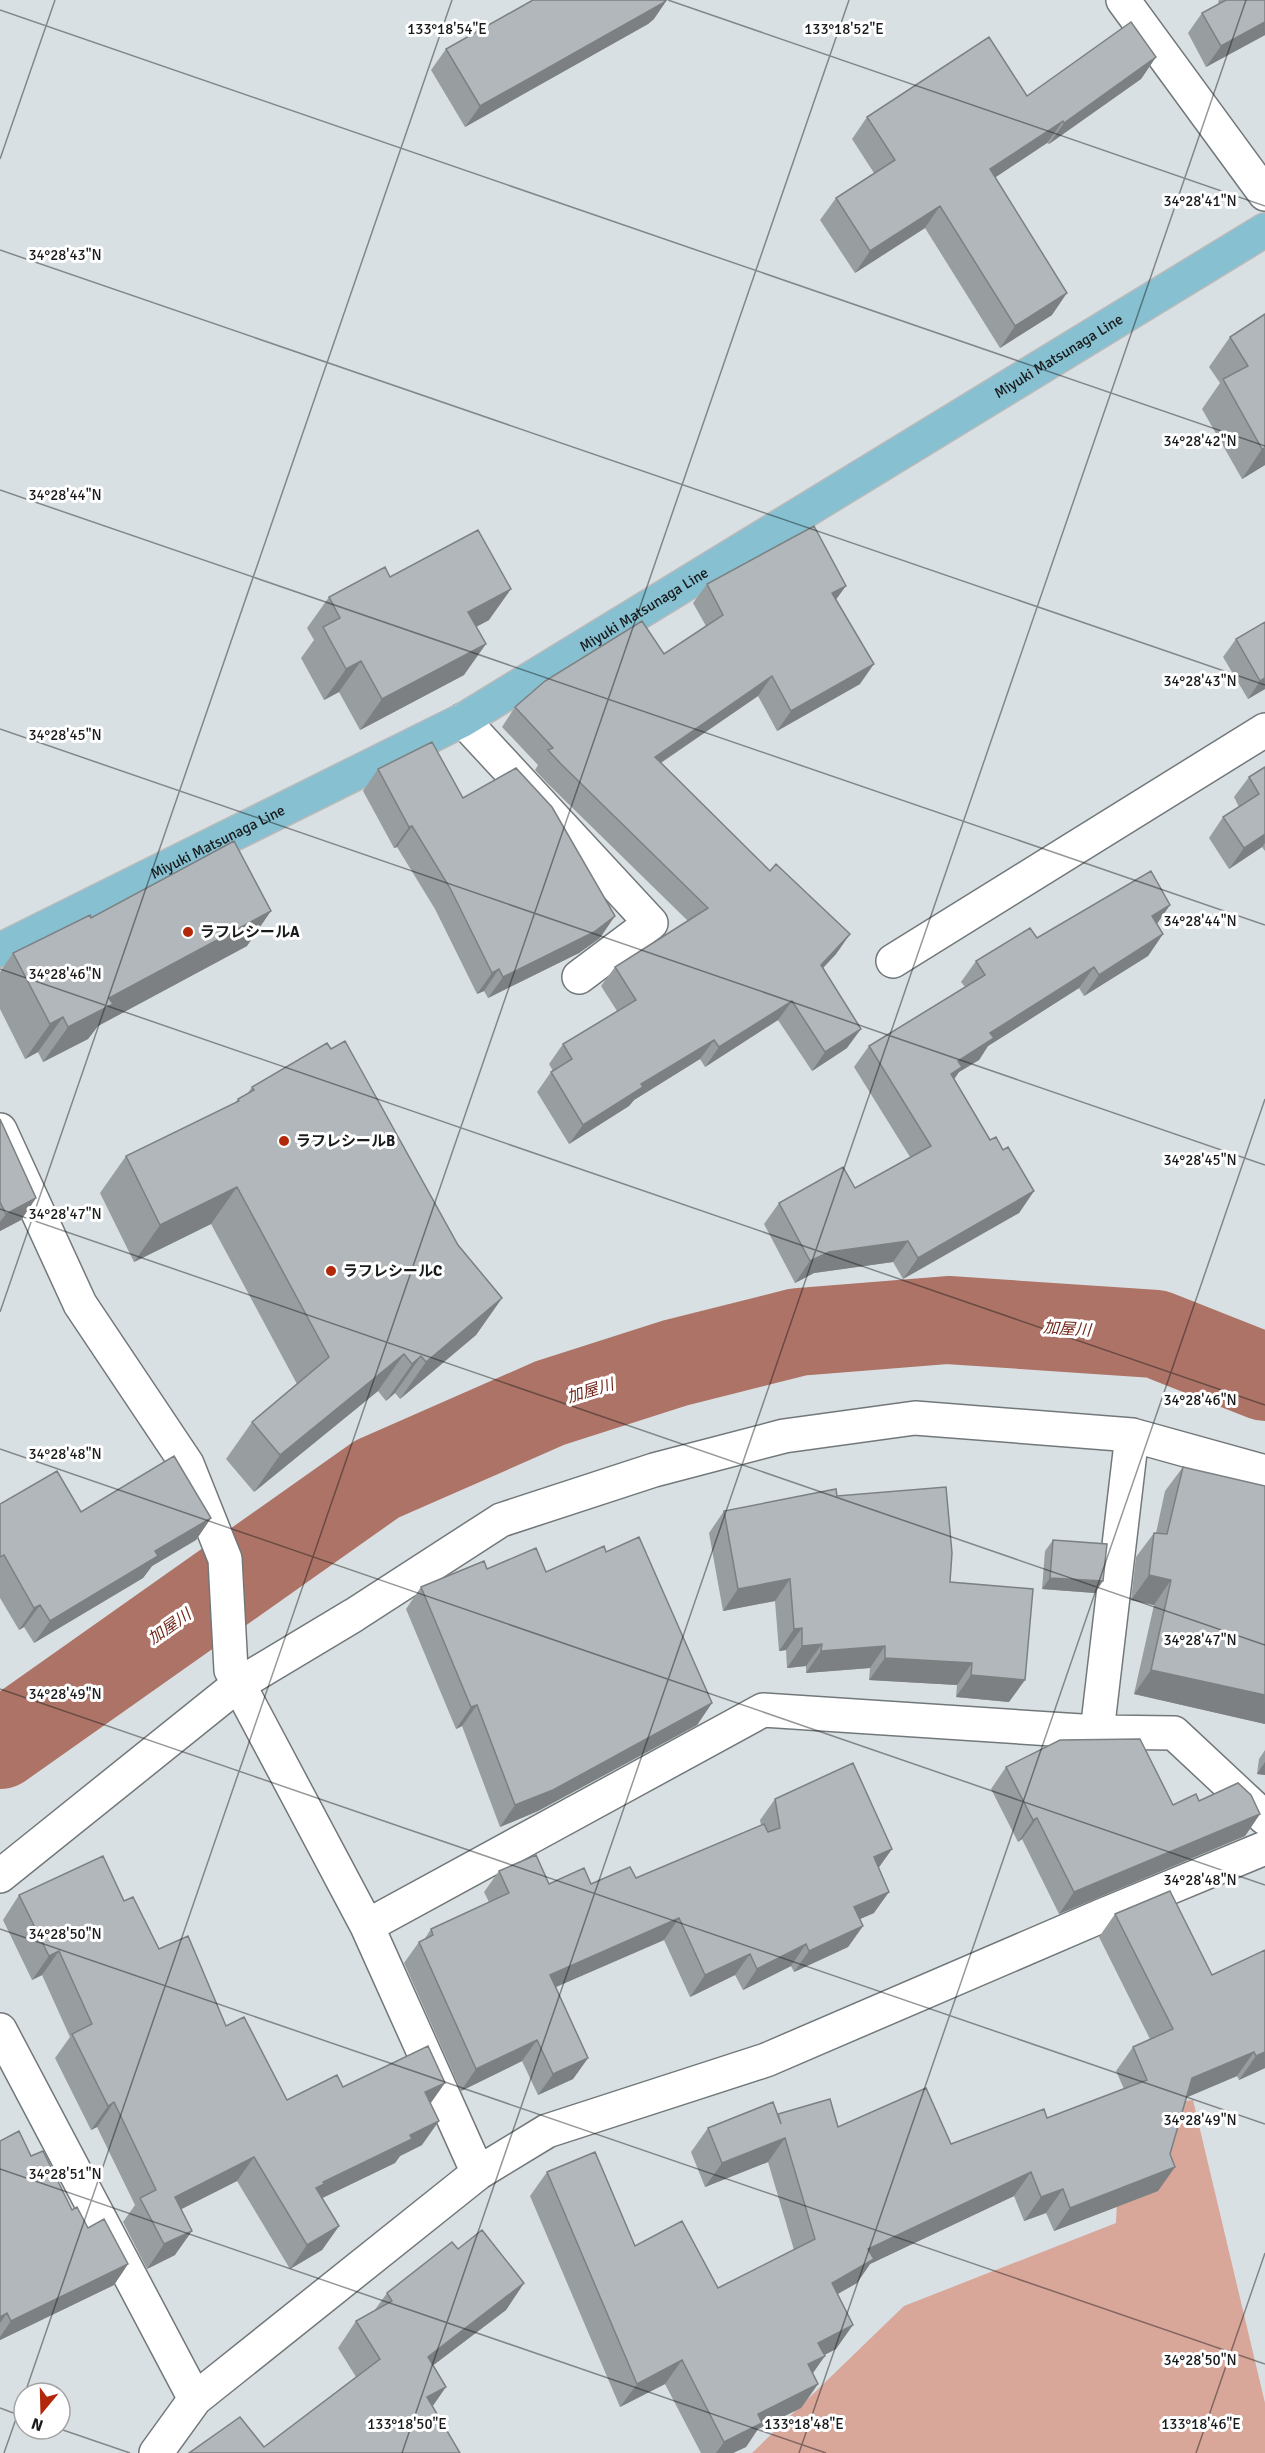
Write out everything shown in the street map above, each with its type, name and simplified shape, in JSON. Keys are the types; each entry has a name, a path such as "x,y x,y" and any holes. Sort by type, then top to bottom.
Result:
{"main road":[{"name":"Miyuki Matsunaga Line","path":"0,950 463,720 1265,230"}],"street":[{"path":"1123,0 1265,195"},
{"path":"463,720 651,923 579,977"},
{"path":"893,960 1265,730"},
{"path":"0,1130 80,1304 187,1464 225,1559 235,1677 367,1926 478,2173"},
{"path":"0,1876 235,1677 354,1615 501,1520 654,1470 784,1436 915,1418 1132,1435 1265,1472"},
{"path":"1097,1732 1132,1435"},
{"path":"367,1926 763,1710 1097,1732 1174,1733 1265,1818"},
{"path":"156,2453 195,2399 478,2173 547,2131 766,2060 1265,1848"},
{"path":"0,2030 195,2399"}],"shaded area":[{"path":"1193,2100 1265,2403 1265,2453 752,2453 904,2306 1116,2223 1121,2110"}],"building":[{"path":"533,0 666,0 480,106 446,49"},
{"path":"1226,0 1265,0 1265,22 1221,46 1202,13"},
{"path":"1131,22 1156,57 1064,123 1063,121 990,169 1067,293 1015,326 940,206 870,251 836,198 895,160 867,117 989,37 1027,96"},
{"path":"1265,314 1265,448 1262,449 1223,379 1248,366 1230,337"},
{"path":"814,526 846,586 832,593 874,664 791,711 772,676 655,757 770,871 776,864 850,934 821,965 861,1029 825,1052 792,1001 719,1047 714,1040 641,1084 643,1087 583,1125 551,1072 572,1059 563,1044 636,1000 615,967 708,908 561,764 548,750 553,748 515,707 545,681 642,621 664,654 723,615 707,584"},
{"path":"478,530 511,589 468,612 486,644 382,699 361,661 346,669 323,627 340,618 329,597 385,567 390,577"},
{"path":"1265,622 1265,678 1260,681 1236,639"},
{"path":"432,742 463,798 516,768 552,807 615,916 594,932 503,977 499,969 492,973 450,888 412,826 409,827 378,769"},
{"path":"1265,767 1265,834 1244,848 1223,817 1259,794 1249,777"},
{"path":"234,841 271,911 109,998 113,1004 68,1027 63,1017 50,1024 13,953 90,915 91,918"},
{"path":"1151,871 1170,905 1152,916 1163,934 1099,975 1094,967 990,1033 994,1038 958,1061 962,1067 951,1074 990,1140 996,1137 1003,1150 1008,1147 1034,1191 918,1258 908,1241 829,1252 810,1261 779,1203 843,1167 855,1188 931,1146 869,1046 985,975 976,961 1030,928 1037,938"},
{"path":"345,1041 458,1245 502,1298 426,1362 421,1356 412,1364 404,1354 280,1455 252,1422 329,1357 237,1187 160,1225 126,1156 239,1101 238,1099 254,1090 252,1087 327,1043 331,1049"},
{"path":"0,1119 36,1198 6,1214 0,1202"},
{"path":"174,1456 211,1518 155,1551 158,1556 50,1621 40,1605 34,1608 4,1555 0,1557 0,1504 57,1471 81,1512"},
{"path":"1183,1467 1265,1486 1265,1695 1151,1670 1171,1580 1149,1575 1154,1533 1167,1534"},
{"path":"946,1487 952,1553 950,1582 1033,1589 1025,1680 971,1675 972,1663 885,1658 885,1646 821,1651 822,1644 802,1646 802,1628 794,1629 790,1579 738,1589 724,1511 836,1489 837,1496"},
{"path":"639,1537 712,1703 553,1790 515,1805 477,1705 471,1707 421,1587 484,1561 487,1569 536,1548 546,1572 604,1546 606,1552"},
{"path":"1053,1540 1107,1544 1103,1581 1050,1578"},
{"path":"1140,1739 1173,1805 1196,1794 1199,1801 1238,1783 1251,1795 1260,1814 1074,1892 1037,1818 1033,1820 1006,1767 1060,1740"},
{"path":"853,1763 892,1849 874,1857 889,1892 854,1907 863,1926 809,1951 806,1944 757,1969 750,1954 705,1975 679,1918 550,1975 588,2058 553,2074 537,2040 476,2069 419,1942 433,1935 431,1929 509,1893 499,1871 536,1855 549,1884 584,1868 591,1884 630,1867 636,1878 764,1824 768,1832 780,1828 775,1799"},
{"path":"103,1856 124,1901 133,1897 159,1949 188,1936 226,2026 244,2017 287,2100 337,2075 343,2087 428,2046 445,2083 425,2092 439,2121 410,2135 412,2139 323,2182 324,2184 316,2188 339,2226 307,2245 254,2157 175,2197 192,2231 164,2244 140,2198 156,2190 114,2102 108,2106 72,2034 92,2024 59,1951 49,1956 19,1895"},
{"path":"1170,1891 1212,1975 1265,1950 1265,2052 1256,2056 1254,2052 1192,2078 1170,2154 1175,2167 1070,2208 1063,2189 1041,2197 1031,2172 868,2249 874,2259 832,2283 853,2325 818,2343 825,2356 808,2364 818,2384 758,2414 762,2423 724,2442 682,2360 637,2384 547,2172 595,2152 635,2246 682,2221 718,2288 815,2239 785,2138 722,2163 708,2128 773,2102 781,2124 778,2114 830,2099 838,2127 926,2088 951,2144 1044,2109 1047,2118 1147,2080 1133,2047 1173,2029 1115,1914"},
{"path":"19,2131 31,2156 43,2151 72,2210 77,2207 88,2228 104,2219 128,2264 11,2321 7,2313 0,2317 0,2141"},
{"path":"482,2230 524,2283 428,2357 446,2387 427,2397 460,2453 189,2453 240,2417 264,2447 380,2359 356,2321 392,2301 387,2293 452,2242 458,2249"}],"waterway":[{"name":"加屋川","path":"0,1745 377,1479 550,1403 675,1363 798,1332 948,1320 1156,1334 1265,1377"}],"place":[{"name":"ラフレシールA","path":"188,932"},
{"name":"ラフレシールB","path":"284,1141"},
{"name":"ラフレシールC","path":"331,1271"}]}
